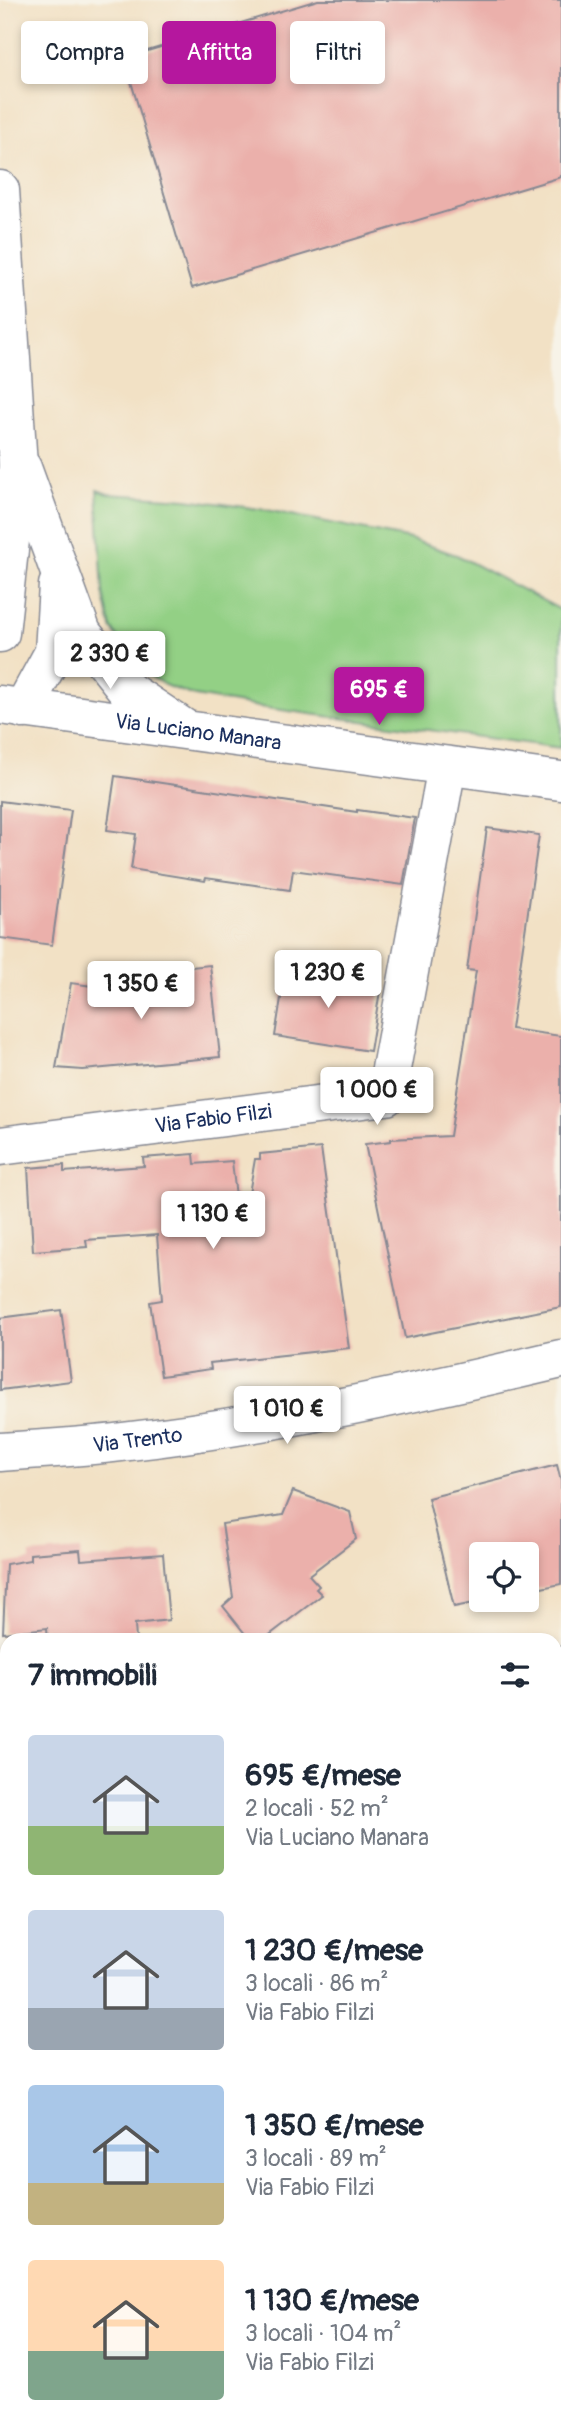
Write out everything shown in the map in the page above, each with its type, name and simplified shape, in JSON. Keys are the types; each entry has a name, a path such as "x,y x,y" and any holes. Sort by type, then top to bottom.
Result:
{"street":[{"path":"0,190 18,457 6,538 0,633"},
{"path":"18,457 82,633 128,691 189,732"},
{"path":"11,707 54,652 59,569"},
{"name":"Via Luciano Manara","path":"11,707 561,781"},
{"name":"Via Fabio Filzi","path":"0,1146 386,1096 447,766"},
{"name":"Via Trento","path":"0,1452 122,1442 258,1421 422,1391 561,1359"}],"green space":[{"path":"97,490 108,494 186,499 267,510 410,539 459,556 561,610 561,748 259,707 195,696 167,686 132,661 111,627 103,592"}],"building":[{"path":"318,0 561,0 561,177 192,288 132,84 148,84 148,51 162,47 162,84 276,84 276,21 248,21"},
{"path":"115,776 415,818 403,885 293,870 290,890 206,878 205,881 131,869 136,834 107,830"},
{"path":"0,801 71,810 52,945 0,938"},
{"path":"487,828 539,835 511,1029 561,1036 561,1307 405,1338 365,1144 391,1139 450,1136 476,971 467,970"},
{"path":"210,965 220,1057 83,1070 56,1068 71,983 114,989 113,975"},
{"path":"301,971 381,985 370,1051 275,1036 285,973 301,975"},
{"path":"321,1148 349,1348 210,1363 211,1369 161,1376 150,1302 162,1300 157,1235 86,1240 87,1247 33,1251 28,1168 64,1165 64,1172 144,1166 143,1158 194,1154 195,1164 232,1161 242,1234 255,1159 260,1159 260,1154"},
{"path":"61,1310 71,1381 0,1390 0,1318"},
{"path":"557,1465 561,1481 561,1584 539,1589 539,1542 469,1542 469,1604 454,1607 428,1498"},
{"path":"293,1491 350,1512 356,1539 309,1575 319,1586 316,1589 322,1595 272,1633 244,1633 223,1606 233,1597 222,1524 283,1515"},
{"path":"80,1550 81,1560 163,1554 169,1620 135,1624 136,1633 47,1633 47,1628 3,1633 6,1564 30,1560 30,1554"}]}
